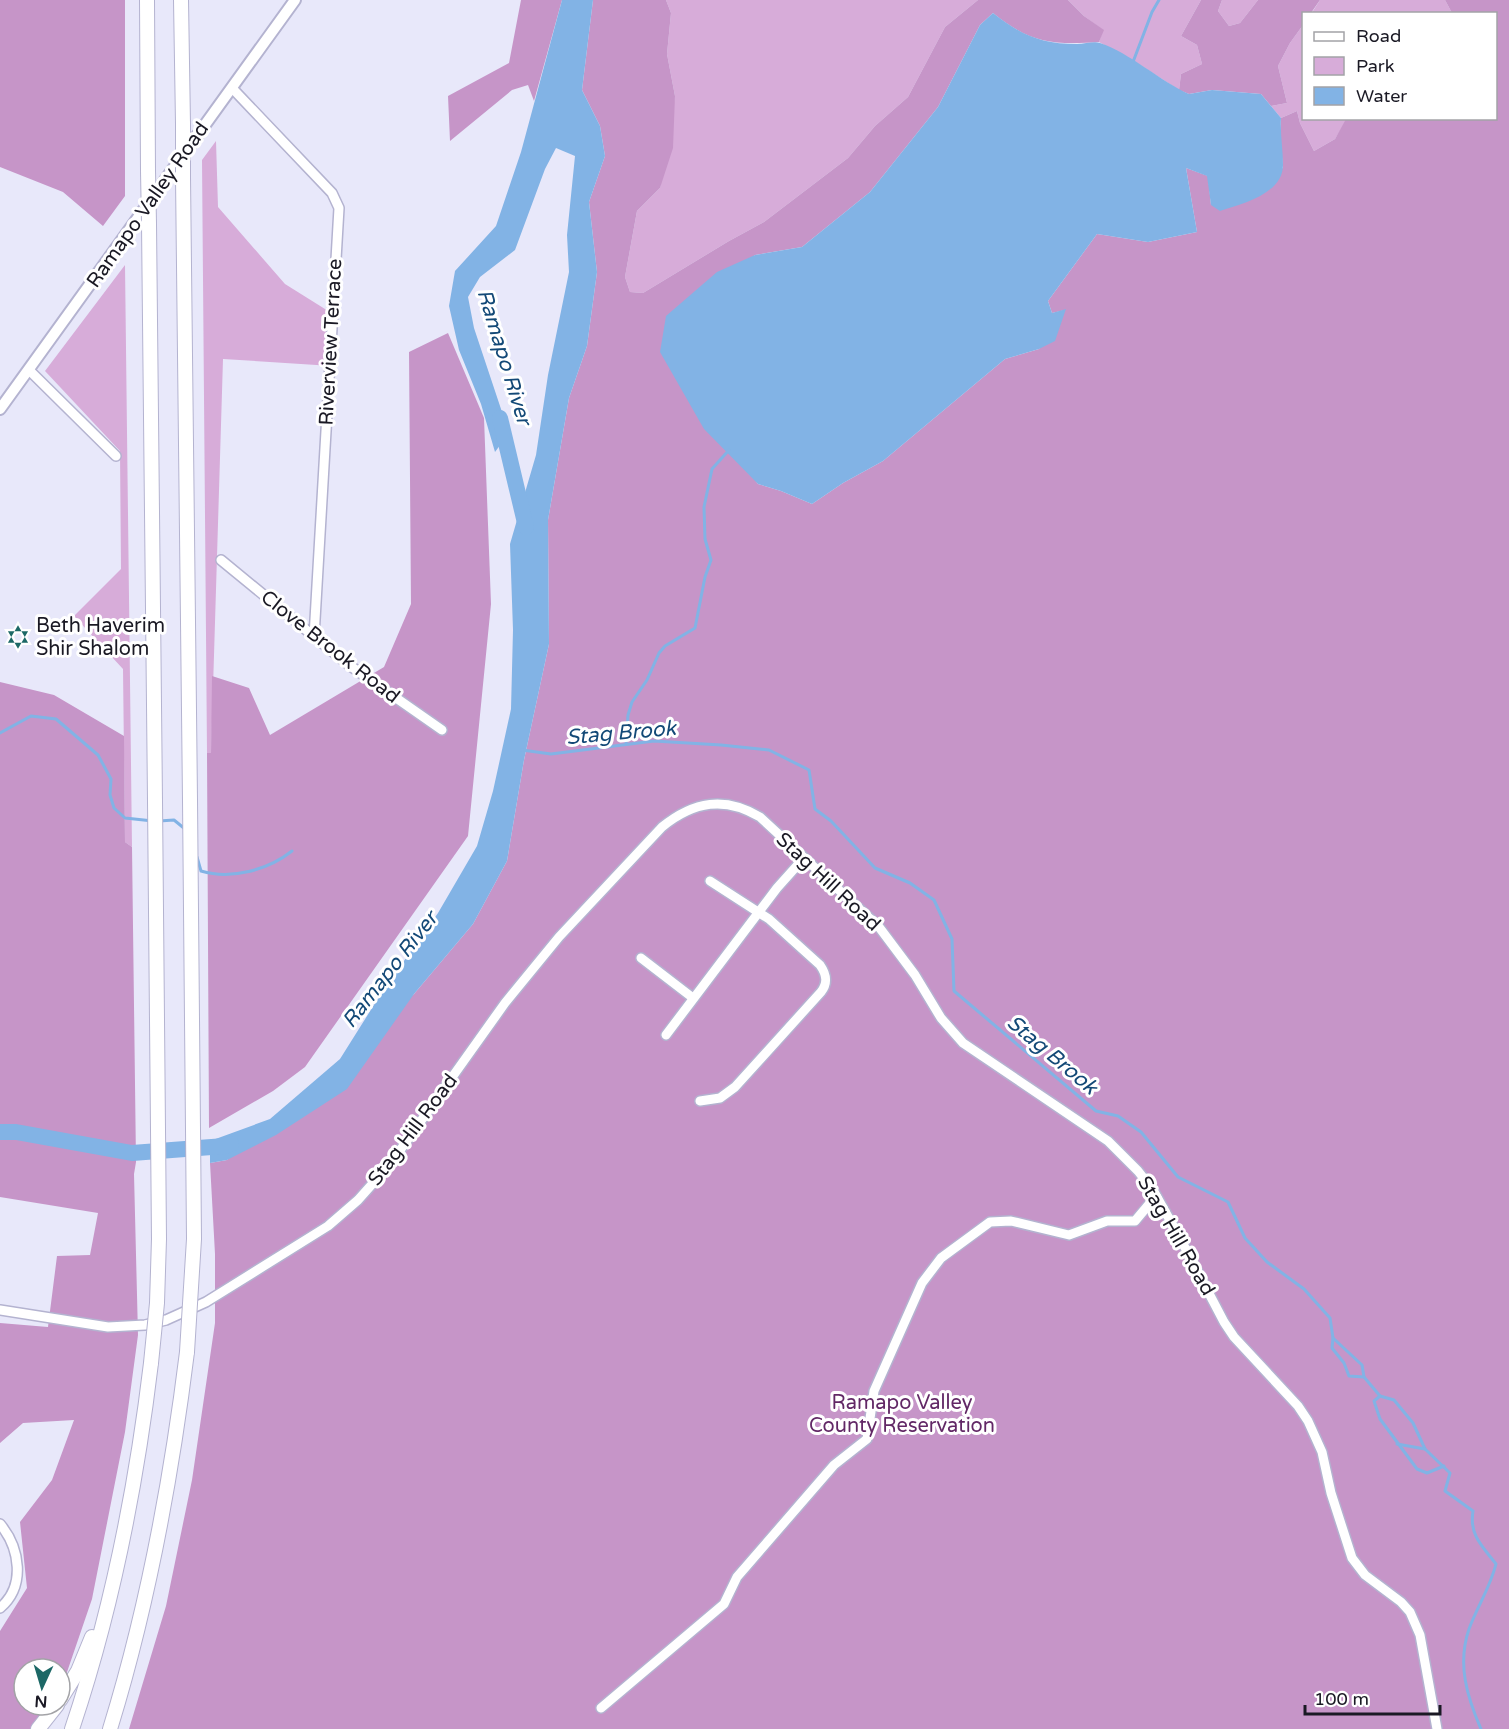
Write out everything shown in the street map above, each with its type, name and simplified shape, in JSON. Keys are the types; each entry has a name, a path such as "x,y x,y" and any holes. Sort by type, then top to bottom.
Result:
{"highway":[{"path":"72,1729 101,1635 127,1520 139,1456 157,1304 160,1228 147,0"},
{"path":"110,1729 134,1645 156,1553 173,1462 187,1352 193,1273 181,0"},
{"path":"72,1681 92,1639 127,1520"},
{"path":"38,1729 48,1717"}],"main road":[{"name":"Ramapo Valley Road","path":"0,409 295,0"}],"street":[{"name":"Riverview Terrace","path":"232,88 332,193 339,208 314,637"},
{"path":"29,370 116,456"},
{"name":"Clove Brook Road","path":"221,560 349,665 442,730"},
{"name":"Stag Hill Road","path":"0,1310 108,1327 145,1325 166,1320 206,1302 328,1226 358,1200 391,1164 506,1003 560,937 662,827 680,813 705,805 717,804 744,808 760,818 879,927 903,958 941,1018 963,1042 1108,1141 1138,1170 1156,1196 1234,1337 1298,1406 1308,1421 1322,1452 1331,1493 1352,1558 1365,1575 1401,1602 1416,1623 1437,1729"},
{"path":"666,1035 777,888 803,859"},
{"path":"700,1101 720,1098 735,1087 821,992 826,976 820,965 769,919 710,881"},
{"path":"641,958 693,998"},
{"path":"601,1708 724,1604 744,1568 834,1465 867,1439 874,1391 922,1283 941,1258 990,1222 1011,1221 1069,1235 1107,1221 1135,1221 1156,1196"},
{"path":"0,1524 9,1535 17,1553 17,1571 14,1590 0,1608"}],"green space":[{"path":"0,0 125,0 125,196 103,226 63,192 0,167"},
{"path":"521,0 562,0 534,101 528,85 512,90 450,141 448,96 509,63"},
{"name":"Ramapo Valley County Reservation","path":"593,0 666,0 671,13 667,54 675,96 673,148 660,188 637,211 625,277 630,292 643,293 764,222 848,158 875,126 908,97 945,27 978,0 1068,0 1084,16 1104,30 1099,42 1055,42 1042,40 1019,31 993,13 980,25 938,107 870,192 802,247 755,255 664,336 661,352 758,484 812,504 843,483 883,461 1005,359 1039,349 1065,310 1052,313 1048,301 1097,234 1148,242 1197,232 1186,168 1208,176 1211,205 1283,168 1281,118 1297,111 1300,123 1314,151 1335,139 1345,120 1497,120 1497,12 1451,12 1445,0 1509,0 1509,1729 129,1729 166,1606 192,1480 215,1323 215,1254 210,1163 227,1160 414,994 473,924 507,861 524,760 549,644 548,520 569,398 587,346 597,272 589,202 605,156 600,126 582,90"},
{"path":"666,0 978,0 945,27 908,97 875,126 848,158 764,222 643,293 630,292 625,277 637,211 660,188 675,96 667,54 671,13"},
{"path":"1068,0 1201,0 1181,36 1197,45 1202,64 1181,74 1179,90 1099,42 1103,30"},
{"path":"1201,0 1222,0 1218,11 1229,26 1240,23 1258,0 1320,0 1312,12 1302,12 1302,26 1278,66 1287,103 1271,106 1261,94 1212,90 1189,94 1179,90 1181,74 1202,64 1197,45 1181,36"},
{"path":"1222,0 1258,0 1240,23 1229,26 1218,11"},
{"path":"1320,0 1445,0 1451,12 1312,12"},
{"path":"1302,26 1302,120 1346,120 1335,139 1314,151 1300,123 1297,111 1281,118 1271,106 1287,103 1278,66"},
{"path":"216,141 218,207 285,284 333,314 332,366 223,359 211,754 207,753 202,160"},
{"path":"125,265 132,847 125,842 123,669 74,616 121,569 120,451 45,371"},
{"path":"448,333 484,418 491,604 468,836 305,1067 273,1091 209,1128 207,753 211,753 212,676 249,688 270,735 384,667 411,604 409,352"},
{"path":"0,682 54,695 124,736 125,842 132,847 136,1162 134,1174 138,1335 125,1432 92,1599 72,1657 12,1657 12,1717 39,1717 30,1729 0,1729 0,1631 27,1588 20,1522 52,1480 74,1420 23,1423 0,1443 0,1323 48,1327 57,1256 90,1255 98,1213 0,1197"}],"water":[{"path":"562,0 593,0 582,90 600,126 605,156 589,202 597,272 587,346 569,398 548,520 549,644 524,760 507,861 473,924 414,994 347,1089 276,1135 227,1160 210,1163 210,1141 270,1119 340,1059 384,989 438,913 477,846 493,791 511,709 513,630 510,544 536,455 548,375 569,272 567,235 575,156 556,148 545,169 515,250 480,277 468,297 474,328 509,433 495,452 481,404 459,350 449,306 455,271 496,226 521,152"},
{"path":"993,13 1022,32 1042,40 1064,44 1098,42 1134,60 1189,94 1212,90 1261,94 1281,118 1283,165 1281,175 1269,190 1260,196 1220,211 1211,205 1207,176 1186,168 1197,232 1148,242 1097,234 1048,301 1052,313 1066,309 1055,341 1039,349 1005,359 883,461 843,483 812,504 758,484 704,429 660,352 666,316 717,272 755,255 802,247 870,192 938,107 980,25"}],"waterway":[{"path":"1133,62 1152,12 1159,0"},
{"name":"Ramapo River","path":"500,418 526,527"},
{"path":"626,744 628,715 632,702 647,680 659,653 665,646 695,628 705,577 711,560 705,539 704,507 712,469 729,450"},
{"path":"0,733 31,716 56,719 98,755 111,779 110,795 114,808 125,818 153,821"},
{"name":"Stag Brook","path":"522,750 551,754 654,741 721,745 769,750 809,770 815,809 831,821 875,868 910,883 934,900 952,939 954,991 1096,1111 1118,1116 1141,1132 1178,1177 1228,1202 1245,1238 1267,1262 1304,1289 1330,1318 1333,1338 1362,1365 1364,1377 1380,1396 1394,1400 1413,1423 1425,1449 1450,1473 1445,1491 1473,1511 1475,1534 1496,1564 1465,1642 1465,1680 1481,1729"},
{"path":"159,821 174,820 185,829"},
{"path":"197,857 201,871 213,874 237,874 261,868 292,851"},
{"name":"Ramapo River","path":"0,1132 16,1132 132,1153 231,1144"},
{"path":"1333,1338 1332,1348 1344,1363 1349,1376 1364,1377"},
{"path":"1380,1396 1374,1401 1380,1419 1417,1469 1427,1473 1444,1466"},
{"path":"1397,1444 1425,1449"}],"place":[{"name":"Beth Haverim Shir Shalom","path":"18,637"}]}
